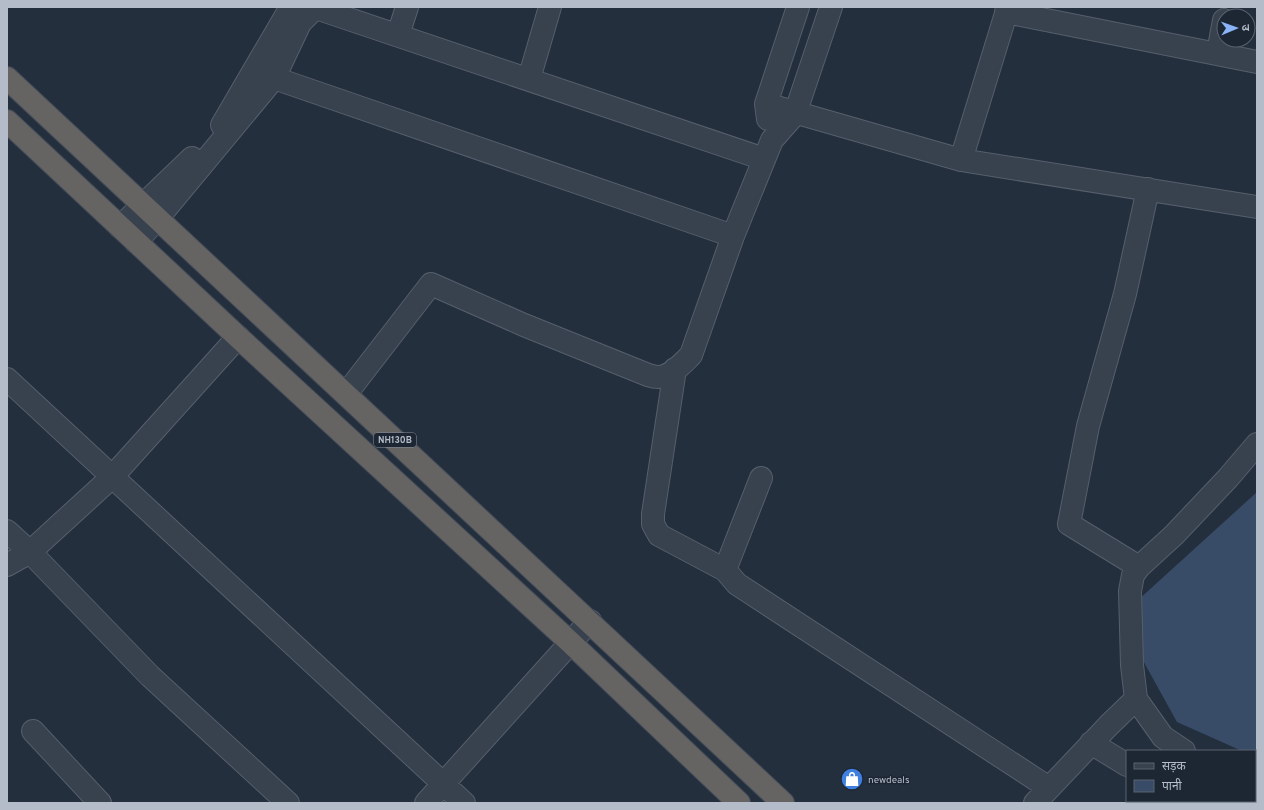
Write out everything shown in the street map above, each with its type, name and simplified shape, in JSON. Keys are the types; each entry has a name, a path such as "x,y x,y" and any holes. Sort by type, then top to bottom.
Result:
{"highway":[{"name":"NH130B","path":"7,78 590,621 783,803"},
{"name":"NH130B","path":"7,121 238,337 572,643 739,803"}],"street":[{"path":"136,242 150,212 215,135 296,15 316,7 529,79 768,149"},
{"path":"398,35 407,7"},
{"path":"529,79 550,7"},
{"path":"768,149 766,104 798,7"},
{"path":"346,394 431,284 524,325 648,375 658,377 668,374 676,369 690,355 733,236 768,149 795,114 831,7"},
{"path":"961,160 1007,10 1257,62"},
{"path":"120,227 150,212 274,78 296,15"},
{"path":"1218,53 1219,48"},
{"path":"274,78 733,236"},
{"path":"766,104 795,114 961,160 1257,207"},
{"path":"1138,567 1069,524 1088,426 1124,294 1148,189"},
{"path":"7,565 30,552 112,477 238,337"},
{"path":"676,369 653,514 653,524 659,535 725,570 737,584 1039,799 1136,699"},
{"path":"7,379 464,803"},
{"path":"1183,750 1164,737 1136,699 1132,665 1130,591 1133,575 1138,567 1174,535 1228,478 1257,444"},
{"path":"725,570 761,478"},
{"path":"7,532 30,552 150,676 288,803"},
{"path":"426,803 572,643 590,621"},
{"path":"33,730 100,803"},
{"path":"1092,743 1126,764"}],"water":[{"path":"1257,492 1257,758 1256,750 1240,750 1177,722 1135,646 1137,601"}],"place":[{"name":"newdeals","path":"852,779"}]}
